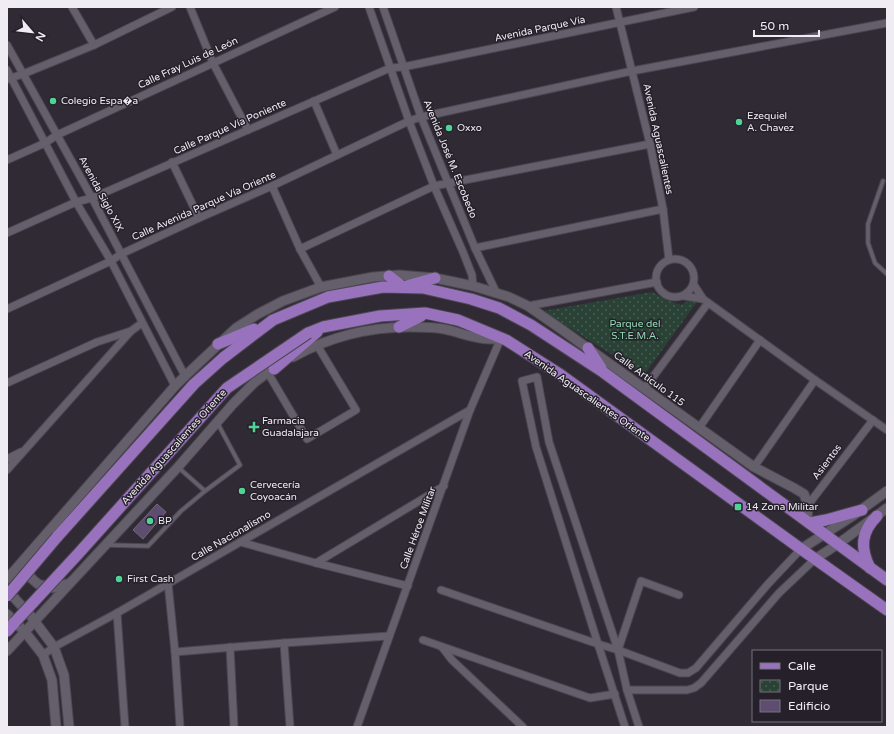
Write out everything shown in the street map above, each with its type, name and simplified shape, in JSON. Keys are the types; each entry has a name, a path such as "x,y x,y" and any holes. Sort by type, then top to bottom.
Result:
{"main road":[{"path":"389,276 403,287"},
{"path":"403,287 435,278"},
{"path":"218,344 328,297 383,287 422,288 471,299 499,308 531,325 603,372 887,580"},
{"path":"398,327 425,313"},
{"name":"Avenida Aguascalientes Oriente","path":"7,631 227,388 308,334 323,327 380,316 425,313 458,320 506,340 562,375 887,610"},
{"path":"7,596 57,537 187,392 223,358 273,320"},
{"path":"271,371 323,327"},
{"path":"588,348 603,372"},
{"path":"808,522 826,520 862,510"},
{"path":"870,568 863,548 869,525 877,516"}],"street":[{"path":"72,7 94,45"},
{"path":"9,79 94,45 172,7"},
{"path":"190,7 213,62 248,130"},
{"name":"Calle Fray Luis de León","path":"7,160 213,62 335,7"},
{"path":"369,7 409,121 434,186 472,275 473,286"},
{"name":"Avenida José M. Escobedo","path":"383,7 421,117 475,248 496,292"},
{"name":"Avenida Aguascalientes","path":"616,7 650,144 663,209 669,260"},
{"name":"Avenida Parque Vía","path":"390,68 403,67 694,7"},
{"path":"632,70 887,23"},
{"name":"Avenida Siglo XIX","path":"7,45 92,198 185,376"},
{"name":"Calle Parque Vía Poniente","path":"7,233 76,202 92,198 390,68"},
{"path":"7,70 9,79 76,202 111,261 175,386"},
{"name":"Calle Avenida Parque Vía Oriente","path":"7,309 111,261 121,254 272,186 409,121 421,117 632,70"},
{"path":"314,101 337,155"},
{"path":"300,249 434,186 650,144"},
{"path":"172,162 199,218"},
{"path":"272,186 300,249 321,287"},
{"path":"475,248 663,209"},
{"path":"669,260 680,260 689,265 694,274 694,285 690,291 679,298 667,296 658,288 656,277 658,271 664,263 669,260"},
{"name":"Calle Artículo 115","path":"185,376 236,328 283,301 321,287 373,277 417,276 435,278 496,292 528,306 754,468 804,494 808,505"},
{"path":"528,306 657,282"},
{"path":"694,285 705,301 887,430"},
{"path":"684,296 705,301"},
{"path":"644,389 705,301"},
{"path":"7,470 131,331 142,323"},
{"path":"7,651 178,467 233,404 255,382 294,356 329,340 352,333 398,327 428,327 445,329 476,338 491,340 501,338"},
{"path":"7,383 97,342 131,331"},
{"name":"Calle Héroe Militar","path":"357,727 470,410 501,338"},
{"path":"698,428 760,340"},
{"path":"271,371 307,439 356,410 317,345"},
{"path":"7,579 185,376"},
{"path":"626,727 614,694 536,447 522,381 537,377 549,442 618,650 627,690 639,727"},
{"path":"754,468 816,380"},
{"name":"Calle Nacionalismo","path":"43,655 54,647 117,613 470,410"},
{"name":"Asientos","path":"808,505 873,420"},
{"path":"536,447 549,442"},
{"path":"7,459 25,450"},
{"path":"316,563 444,486"},
{"path":"441,590 618,650 680,673 688,673 696,668 768,584 801,549 862,510 887,491"},
{"path":"808,505 808,522"},
{"path":"627,690 687,690 694,688 701,683 778,593 815,559 887,508"},
{"path":"240,542 408,586"},
{"path":"28,555 25,564 31,578 38,584 53,588 70,583"},
{"path":"618,650 642,581 679,595"},
{"path":"168,583 175,652 180,727"},
{"path":"7,590 35,622 54,647 64,675 69,727"},
{"path":"117,613 125,727"},
{"path":"7,614 25,632 43,655 52,680 56,727"},
{"path":"175,652 389,636"},
{"path":"423,640 590,698 614,694"},
{"path":"284,643 290,727"},
{"path":"230,647 234,727"},
{"path":"442,647 452,660 523,727"}],"lane":[{"path":"882,181 868,224 868,243 875,263 887,274"},
{"path":"105,545 148,546 181,511 240,465 217,422"},
{"path":"178,467 205,491"}],"green space":[{"name":"Parque del S.T.E.M.A.","path":"652,292 669,301 681,305 692,299 697,302 644,375 543,311"}],"building":[{"name":"BP","path":"157,504 166,512 143,539 133,530"}],"place":[{"name":"Colegio Espa�a","path":"53,101"},
{"name":"Ezequiel A. Chavez","path":"739,122"},
{"name":"Oxxo","path":"449,128"},
{"name":"Farmacia Guadalajara","path":"254,427"},
{"name":"Cervecería Coyoacán","path":"242,491"},
{"name":"14 Zona Militar","path":"738,507"},
{"name":"BP","path":"150,521"},
{"name":"First Cash","path":"119,579"}]}
